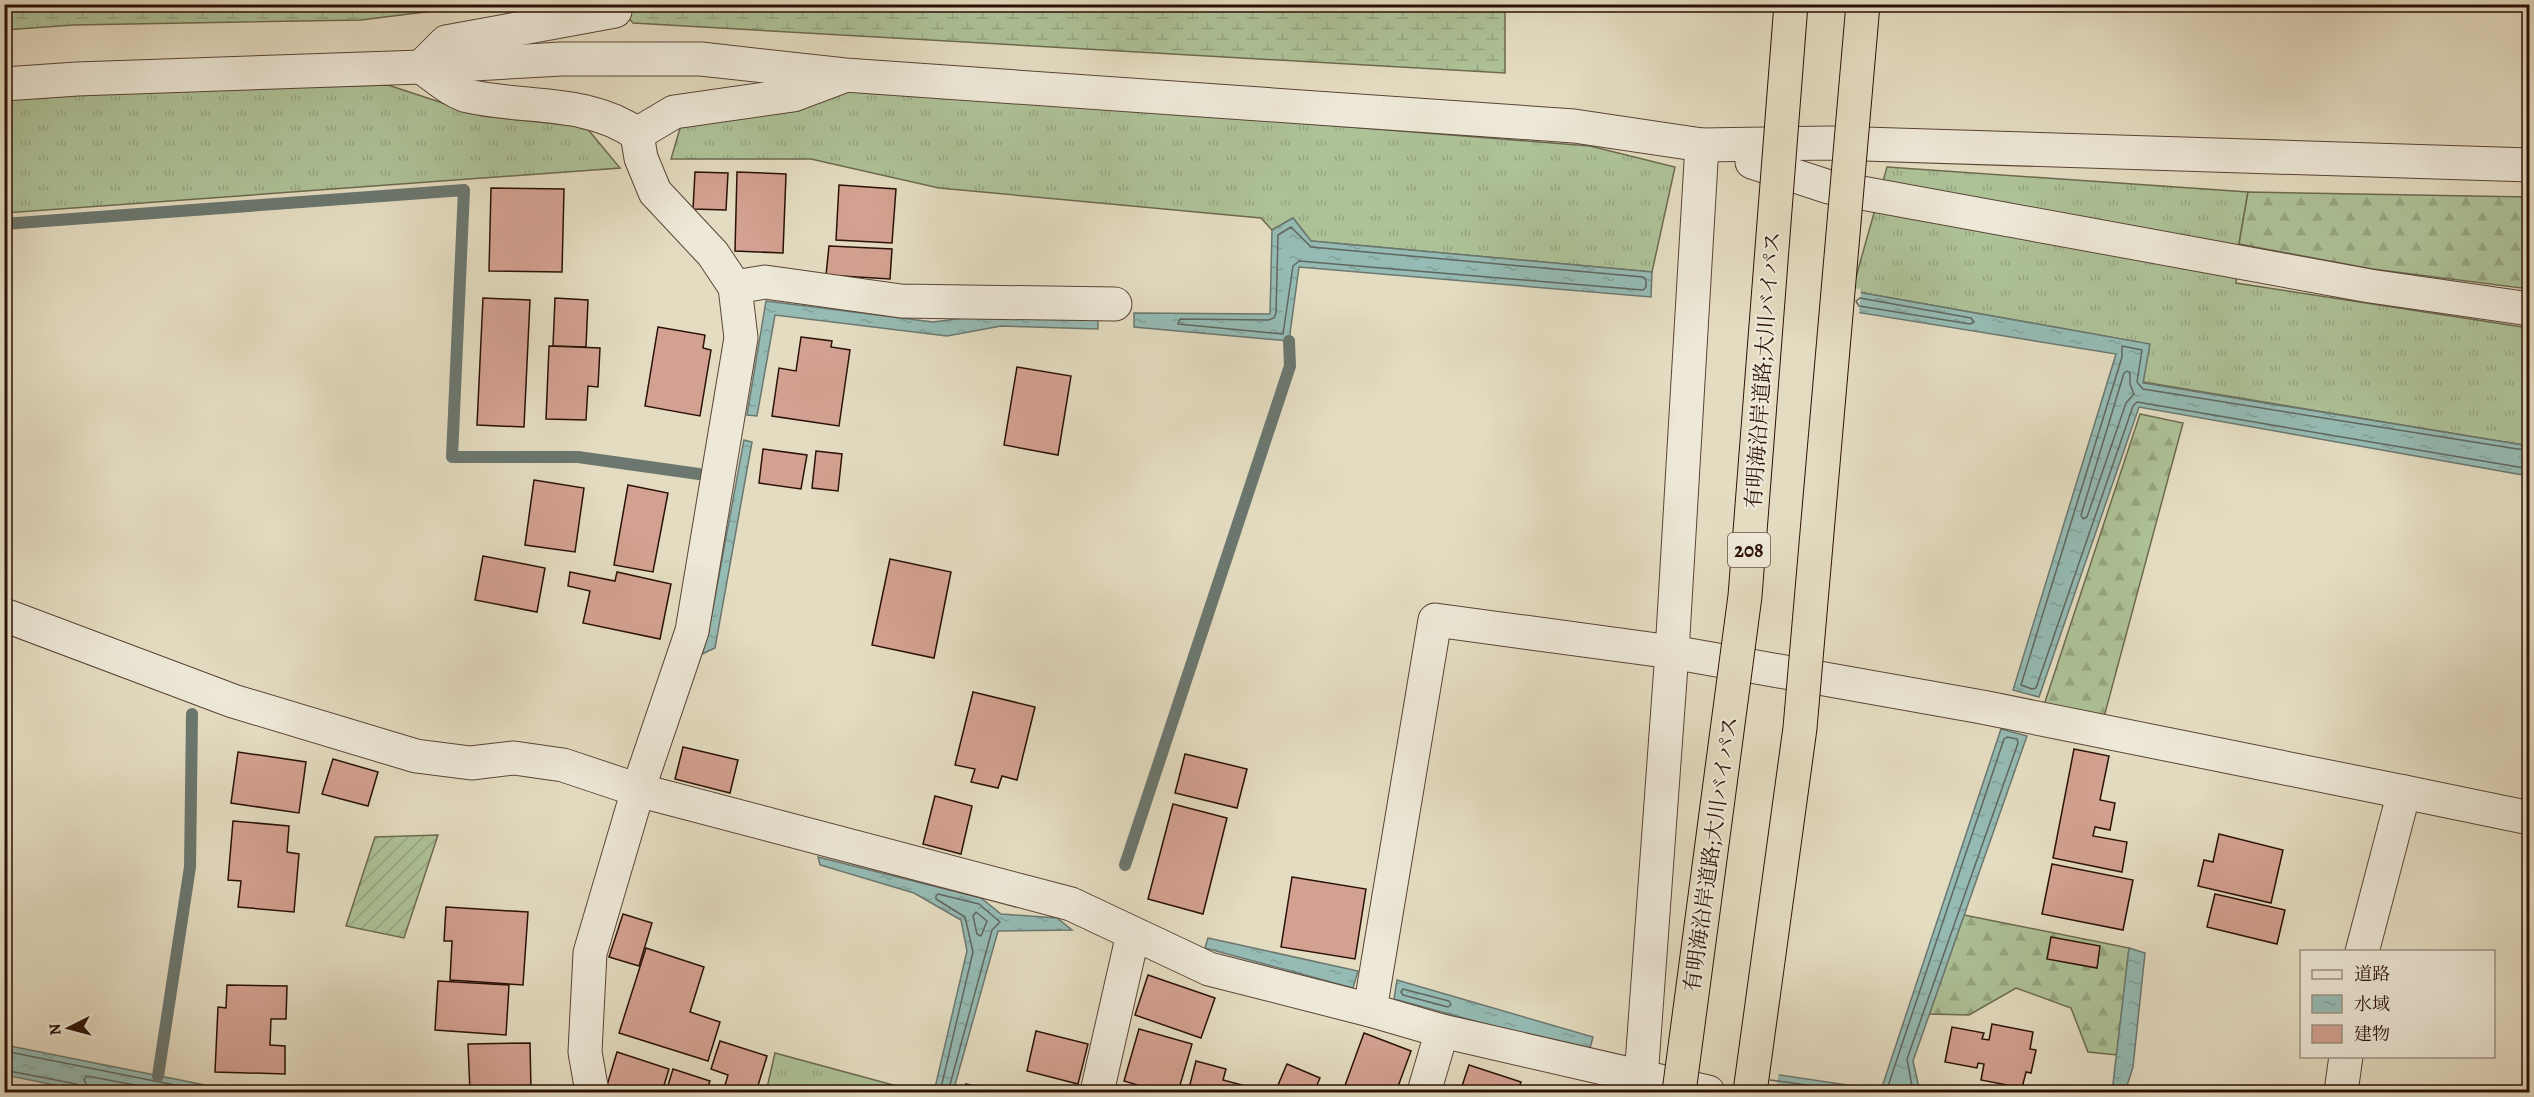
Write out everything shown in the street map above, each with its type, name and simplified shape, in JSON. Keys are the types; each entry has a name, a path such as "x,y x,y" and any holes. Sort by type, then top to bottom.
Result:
{"highway":[{"name":"有明海沿岸道路;大川バイパス","path":"1679,1092 1745,596 1791,4"},
{"path":"1750,1092 1800,728 1863,4"}],"street":[{"path":"421,68 446,42 615,11"},
{"path":"4,84 77,79 421,68 561,59 701,59 845,75 1574,126 1702,145 1832,143 2529,165"},
{"path":"421,68 466,96 582,110 621,122 637,134 641,158 655,192 713,254 735,287 741,338 692,631 638,790 590,953 585,1052 592,1092"},
{"path":"637,134 674,112 793,95 845,75"},
{"path":"1702,145 1829,187 2370,286 2529,309"},
{"path":"1641,1085 1672,652 1702,145"},
{"path":"735,287 765,282 901,301 1115,304"},
{"path":"4,615 233,701 416,756 471,763 514,758 562,765 638,790 1071,904 1209,969 1370,1010 1641,1085 1708,1092"},
{"path":"1370,1010 1435,620 1672,652 1982,707 2529,818"},
{"path":"2362,950 2404,792"},
{"path":"1097,1092 1133,934"},
{"path":"1424,1092 1442,1031"},
{"path":"2341,1092 2346,1058"}],"green space":[{"path":"5,4 481,5 361,20 73,25 5,30"},
{"path":"617,5 1505,5 1505,73 633,23"},
{"path":"388,85 482,116 586,127 620,168 5,213 5,99 91,93"},
{"path":"847,87 1590,146 1675,167 1652,272 1311,241 1293,218 1272,230 1261,218 939,188 811,159 671,159 681,125 797,111"},
{"path":"1887,167 2248,192 2239,244 2236,283 2529,328 2529,446 2143,382 2149,344 1852,291"},
{"path":"2248,192 2529,197 2529,289 2372,269 2239,244"},
{"path":"2140,414 2183,423 2104,717 2044,705"},
{"path":"438,835 404,938 346,926 375,837"},
{"path":"1964,915 2129,948 2117,1055 2088,1052 2071,1008 2016,988 1969,1015 1929,1014"},
{"path":"775,1053 919,1092 766,1092"}],"water":[{"path":"1293,218 1311,241 1652,272 1651,297 1299,267 1289,341 1134,327 1134,313 1270,314 1272,230"},
{"path":"1852,291 2150,344 2143,383 2529,446 2529,476 2139,407 2039,697 2013,690 2116,354 1849,311"},
{"path":"766,301 933,322 988,315 1098,315 1098,329 1001,326 947,336 775,315 757,416 747,415"},
{"path":"744,440 752,442 715,648 702,654 708,635"},
{"path":"2001,729 2027,736 1913,1061 1920,1092 1774,1092 1732,1068 1881,1090"},
{"path":"818,857 981,898 1001,914 1057,918 1072,930 998,931 953,1092 934,1092 967,951 961,920 914,893 820,865"},
{"path":"1208,938 1358,971 1353,988 1205,948"},
{"path":"2129,948 2145,953 2133,1067 2125,1092 2112,1092"},
{"path":"1397,980 1593,1037 1589,1052 1394,999"},
{"path":"5,1045 240,1092 89,1092 5,1075"}],"pier":[{"path":"1852,288 1861,289 1859,316 1848,314"},
{"path":"1733,1065 1779,1072 1776,1092 1760,1092 1729,1086 1730,1067"}],"building":[{"path":"695,172 728,173 726,210 693,209"},
{"path":"737,172 786,174 783,253 735,251"},
{"path":"839,185 896,189 892,243 836,240"},
{"path":"491,188 564,189 562,272 489,271"},
{"path":"829,246 892,249 890,279 826,275"},
{"path":"483,298 530,300 524,427 477,425"},
{"path":"555,298 588,300 586,347 553,346"},
{"path":"658,327 705,335 703,348 711,350 700,416 645,406"},
{"path":"801,337 832,341 831,347 850,350 839,426 772,416 779,368 796,371"},
{"path":"549,346 600,348 598,387 588,386 586,420 546,419"},
{"path":"1017,367 1071,376 1058,455 1004,445"},
{"path":"763,449 807,455 801,489 759,483"},
{"path":"816,451 842,454 838,491 812,488"},
{"path":"534,480 584,488 575,552 525,545"},
{"path":"628,485 668,493 653,572 614,565"},
{"path":"483,556 545,568 537,612 475,600"},
{"path":"890,559 951,572 934,658 872,645"},
{"path":"570,572 615,581 617,572 671,584 660,639 583,623 590,591 568,586"},
{"path":"973,692 1035,707 1017,780 1002,776 998,788 971,782 975,769 955,765"},
{"path":"683,747 738,760 730,793 675,779"},
{"path":"2074,749 2109,756 2100,800 2115,803 2110,830 2095,827 2093,836 2127,842 2122,872 2053,858"},
{"path":"238,752 306,762 299,813 231,803"},
{"path":"1185,754 1247,769 1237,808 1175,793"},
{"path":"333,759 378,772 368,806 322,794"},
{"path":"935,796 972,806 961,854 923,844"},
{"path":"1173,804 1227,818 1203,914 1148,899"},
{"path":"233,821 289,826 287,852 299,854 294,912 238,907 241,881 228,880"},
{"path":"2219,834 2283,850 2271,903 2198,886 2204,860 2213,862"},
{"path":"2052,864 2133,880 2123,930 2042,914"},
{"path":"1292,877 1366,889 1355,959 1281,947"},
{"path":"2215,894 2285,910 2277,944 2207,927"},
{"path":"446,907 528,912 523,985 450,980 452,941 444,941"},
{"path":"623,914 652,923 639,966 609,957"},
{"path":"2051,937 2100,946 2097,968 2047,959"},
{"path":"646,948 704,967 690,1012 720,1022 708,1061 619,1033"},
{"path":"1148,975 1215,998 1201,1038 1135,1015"},
{"path":"438,981 509,985 506,1035 435,1030"},
{"path":"227,985 287,986 286,1019 271,1019 270,1045 285,1046 285,1074 215,1072 218,1007 226,1008"},
{"path":"1992,1024 2033,1032 2030,1049 2036,1050 2031,1073 2026,1072 2022,1088 1981,1080 1984,1064 1978,1063 1977,1068 1945,1062 1952,1027 1984,1033 1982,1039 1989,1040"},
{"path":"1139,1029 1192,1044 1178,1092 1140,1092 1141,1086 1124,1081"},
{"path":"1036,1031 1088,1044 1078,1084 1027,1071"},
{"path":"1364,1033 1411,1051 1396,1092 1343,1091"},
{"path":"720,1041 767,1056 756,1092 723,1092 728,1075 711,1069"},
{"path":"530,1043 531,1090 540,1089 540,1092 470,1092 468,1044"},
{"path":"617,1052 669,1069 662,1092 605,1092"},
{"path":"1196,1061 1226,1069 1223,1080 1242,1085 1240,1092 1188,1092"},
{"path":"1287,1064 1320,1078 1314,1092 1275,1092"},
{"path":"1469,1065 1521,1082 1518,1092 1460,1092"},
{"path":"673,1069 710,1081 706,1092 666,1092"},
{"path":"966,1084 1001,1092 964,1092"}],"waterway":[{"path":"4,224 464,190 452,457 578,457 699,474"},
{"path":"1125,865 1290,366 1289,341"},
{"path":"158,1076 190,867 192,714"}]}
